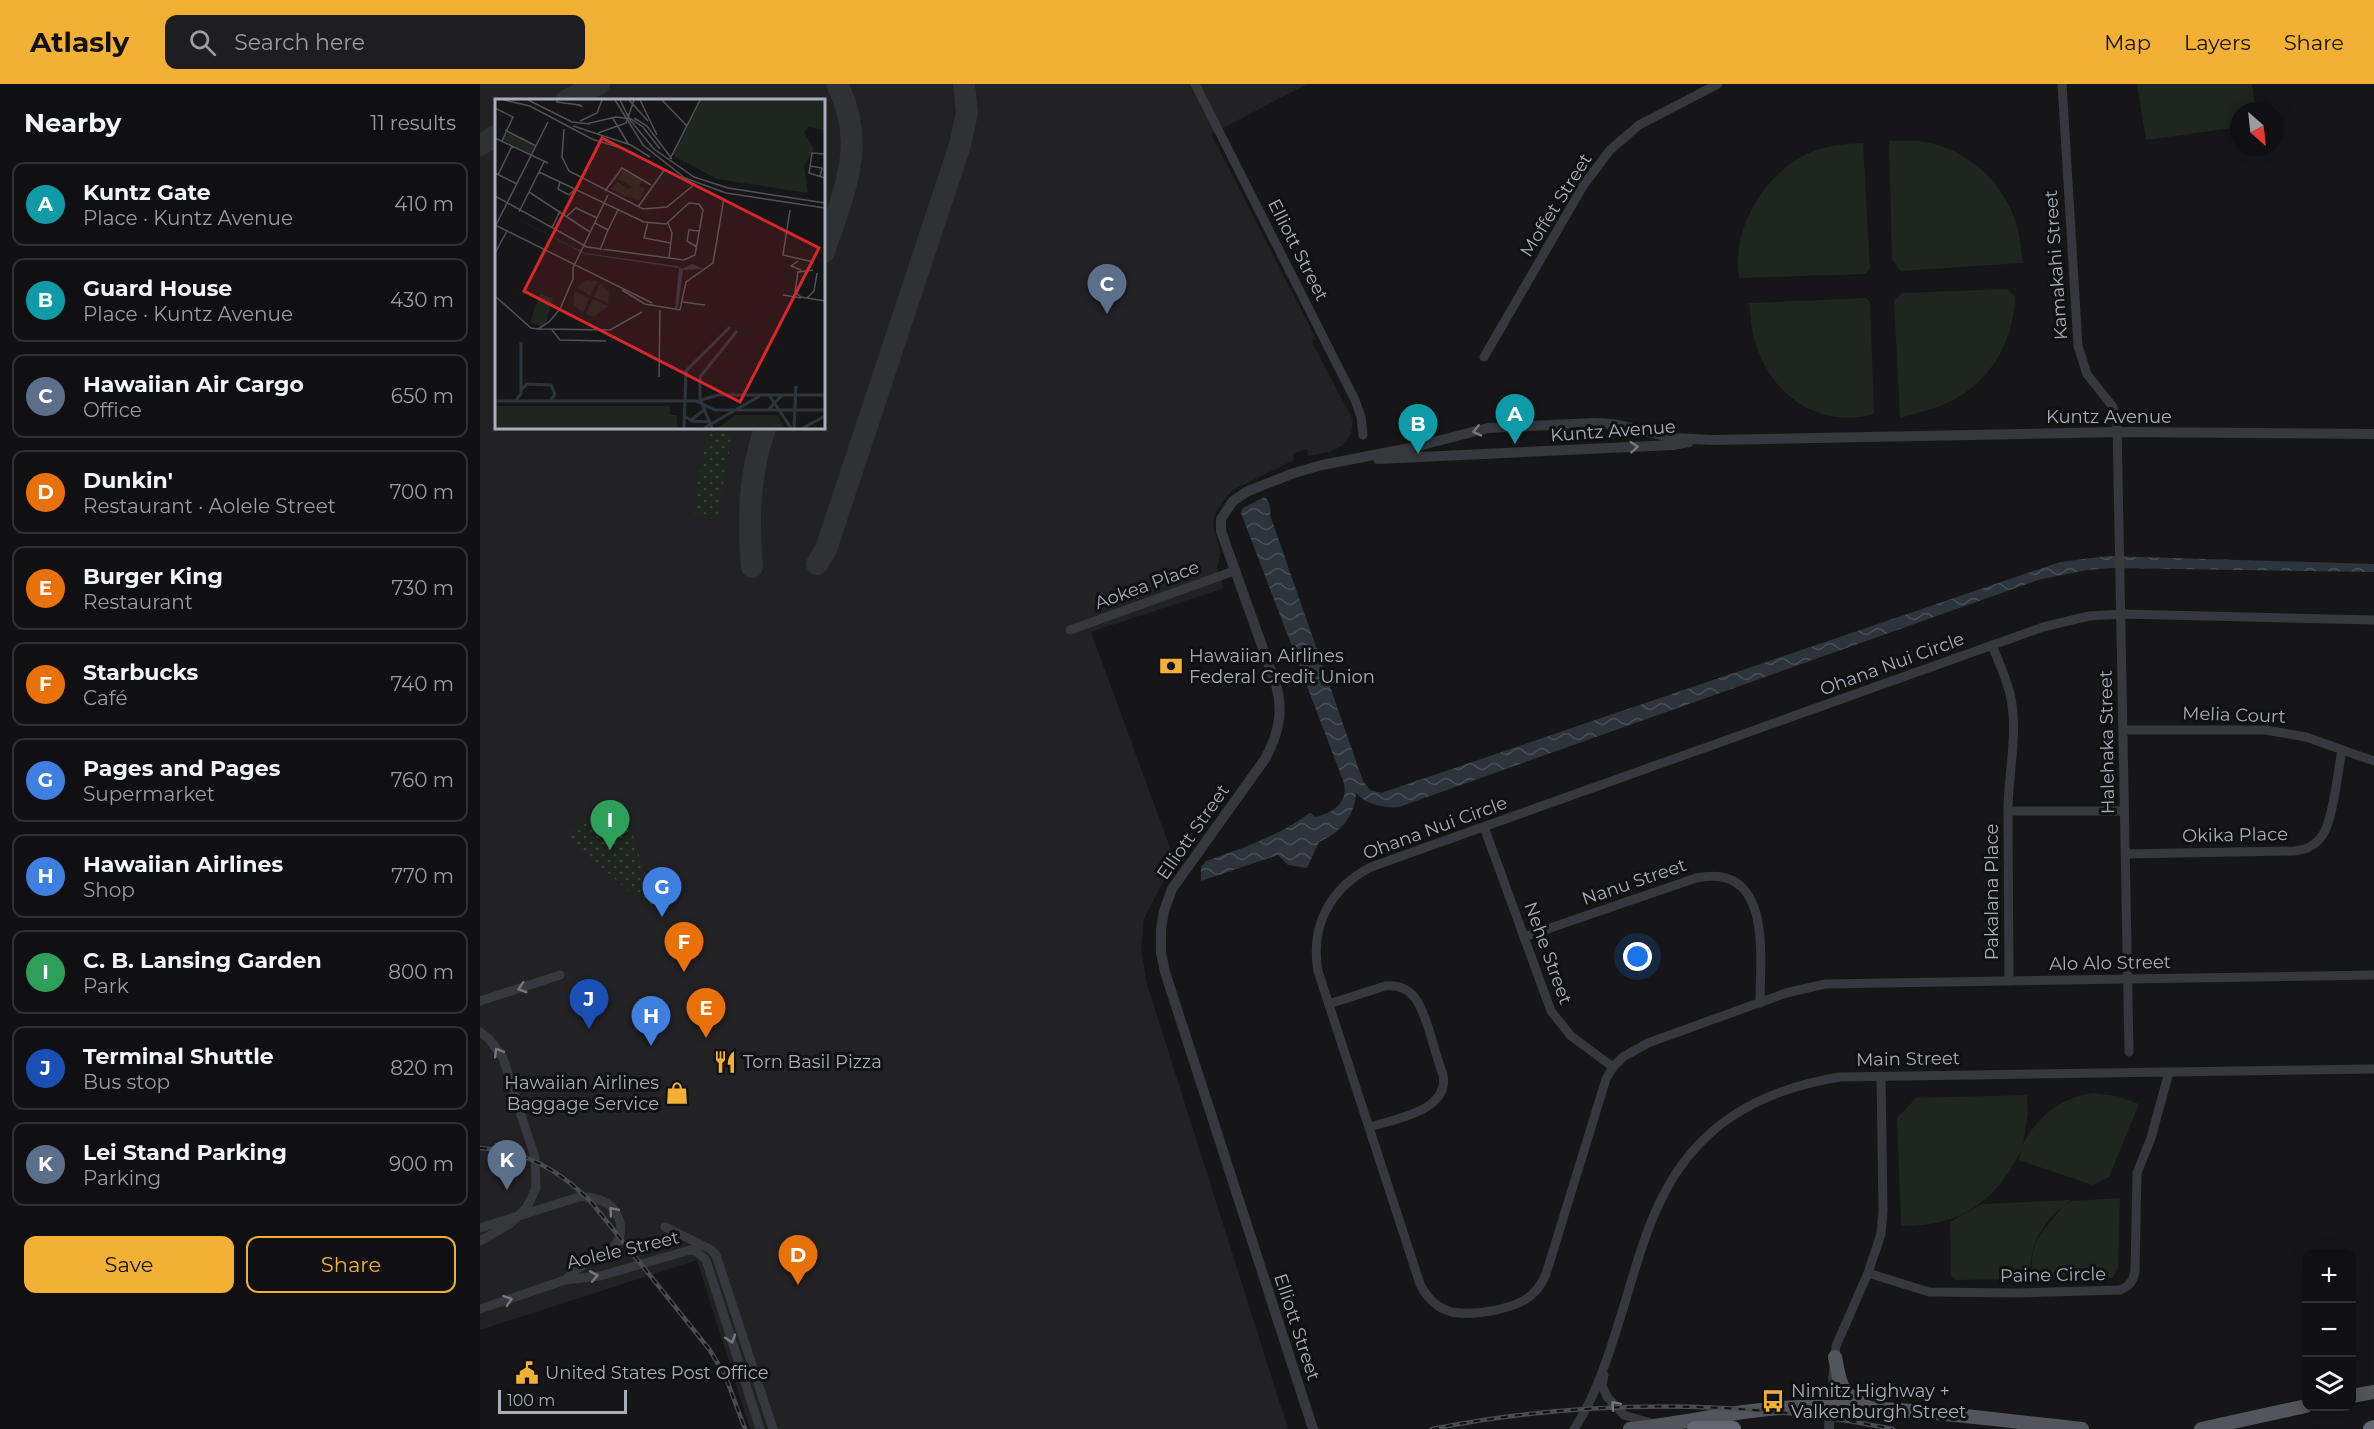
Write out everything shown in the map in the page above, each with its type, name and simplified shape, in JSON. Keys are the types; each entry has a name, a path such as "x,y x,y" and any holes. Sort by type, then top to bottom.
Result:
{"highway":[{"path":"1695,1429 1733,1429"}],"main road":[{"path":"1835,1357 1840,1386 1849,1397 1871,1409"},
{"path":"2356,1395 2374,1392"},
{"path":"1630,1429 1797,1407 1952,1414 2082,1429"},
{"path":"2201,1429 2302,1407"},
{"path":"1952,1414 2023,1429"}],"street":[{"name":"Elliott Street","path":"1195,84 1355,400 1361,417 1363,435"},
{"name":"Moffet Street","path":"1484,357 1583,186 1610,150 1639,125 1718,84"},
{"name":"Kamakahi Street","path":"2062,84 2078,346 2087,374 2113,407 2118,432"},
{"name":"Kuntz Avenue","path":"1365,458 1488,428 1594,423 1701,440"},
{"name":"Kuntz Avenue","path":"1365,458 1402,459 1673,445 1701,440 2118,432 2374,434"},
{"name":"Halehaka Street","path":"2118,432 2129,1052"},
{"name":"Elliott Street","path":"1313,1429 1168,984 1161,952 1162,919 1172,889 1265,759 1274,741 1279,721 1280,703 1276,686 1234,572 1220,526 1223,512 1233,501 1248,491 1294,473 1322,465 1365,458"},
{"name":"Aokea Place","path":"1070,630 1234,572"},
{"name":"Ohana Nui Circle","path":"1846,982 1805,987 1760,1002 1648,1043 1623,1057 1613,1067 1602,1090 1544,1280 1531,1297 1512,1307 1461,1314 1446,1311 1428,1297 1420,1284 1318,971 1316,946 1320,921 1332,898 1349,880 1371,867 1992,645 2067,621 2122,614 2374,620"},
{"path":"1992,645 2010,694 2012,709 2012,761 2008,811"},
{"name":"Melia Court","path":"2124,730 2266,730 2306,737 2374,761"},
{"name":"Okika Place","path":"2126,854 2294,851 2310,847 2322,836 2328,826 2342,750"},
{"name":"Pakalana Place","path":"2009,981 2008,811 2123,811"},
{"name":"Nehe Street","path":"1484,827 1546,1002 1556,1020 1571,1036 1613,1067"},
{"name":"Nanu Street","path":"1524,938 1696,878 1711,876 1726,878 1745,890 1756,909 1759,923 1760,1002"},
{"path":"480,1001 560,975"},
{"name":"Alo Alo Street","path":"1846,982 2374,975"},
{"path":"1329,1005 1385,986 1394,986 1411,992 1422,1007 1443,1075 1440,1094 1428,1107 1370,1127"},
{"path":"480,1032 496,1047 507,1068 532,1147 537,1176 536,1188 522,1214 511,1223 480,1240"},
{"name":"Main Street","path":"1574,1429 1584,1415 1606,1361 1659,1205 1674,1176 1694,1149 1726,1120 1775,1092 1807,1082 1840,1077 2374,1069"},
{"name":"Paine Circle","path":"1868,1273 1929,1292 2017,1293 2126,1288 2134,1278 2135,1271 2137,1173 2151,1138 2169,1072"},
{"path":"1829,1429 1836,1346 1868,1273 1881,1234 1883,1211 1881,1076"},
{"path":"480,1228 579,1197 591,1197 613,1207 621,1222 621,1232 615,1246 599,1258 580,1267 565,1280"},
{"name":"Aolele Street","path":"665,1227 710,1249 716,1255 773,1429"},
{"name":"Aolele Street","path":"480,1309 565,1280 600,1276 690,1250 702,1254 760,1429"},
{"path":"713,1283 726,1286"},
{"name":"Main Street","path":"1606,1361 1602,1386 1608,1398 1623,1415 1658,1426"}],"shaded area":[{"path":"480,84 1308,84 1211,134 1316,339 1312,342 1353,420 1351,434 1343,445 1329,452 1308,456 1307,449 1293,454 1294,460 1233,490 1224,500 1213,522 1221,553 1217,567 1224,588 1091,632 1176,864 1162,884 1144,919 1141,948 1147,984 1288,1429 750,1429 697,1260 480,1330"},
{"path":"2137,84 2252,84 2255,102 2230,102 2230,128 2146,140"},
{"path":"1889,141 1921,141 1942,146 1971,161 1983,171 2004,196 2011,211 2017,226 2023,263 1901,271 1892,259"},
{"path":"1863,143 1870,269 1865,274 1739,278 1740,242 1745,225 1752,208 1773,179 1786,167 1808,153 1831,146"},
{"path":"2007,289 2015,297 2009,332 2003,348 1984,377 1957,398 1935,408 1900,418 1894,301 1902,293"},
{"path":"1866,298 1870,302 1874,414 1838,417 1821,414 1805,407 1778,385 1767,370 1755,341 1749,303"},
{"path":"709,429 736,429 725,472 720,519 694,517 698,480"},
{"path":"623,811 629,829 631,829 654,903 645,906 568,837 570,829"},
{"path":"2093,1093 2117,1096 2139,1104 2109,1177 2093,1185 2019,1160 2021,1150 2000,1184 1973,1208 1940,1222 1901,1226 1897,1118 1916,1098 2027,1095 2028,1113 2023,1144 2043,1116 2071,1099"},
{"path":"2120,1198 2118,1269 2112,1278 2032,1280 2032,1256 2038,1239 2062,1207 2047,1222 2037,1239 2031,1258 2030,1279 1956,1280 1951,1275 1950,1222 1982,1204 2071,1200 2064,1206 2072,1201"}],"water":[{"path":"1265,497 1270,505 1270,515 1363,781 1370,790 1381,793 2060,562 2108,556 2374,564 2374,572 2112,568 2087,570 2038,580 1399,807 1376,805 1356,793 1353,809 1345,823 1334,834 1319,842 1307,868 1288,865 1278,855 1201,881 1201,867 1206,861 1273,835 1310,813 1316,817 1329,812 1342,801 1345,790 1241,513 1243,508"}],"taxiway":[{"path":"569,99 599,84"},
{"path":"825,249 845,189 852,148 851,128 846,106 837,84"},
{"path":"817,564 826,549 960,145 967,113 964,84"},
{"path":"480,145 495,137"},
{"path":"752,567 751,497 756,463 765,429"}],"railway":[{"path":"480,1148 527,1158 555,1173 592,1203 709,1349 725,1375 745,1429"},
{"path":"1432,1429 1546,1412 1662,1406 1778,1412 1893,1429"}],"place":[{"name":"Hawaiian Air Cargo","path":"1107,314"},
{"name":"Kuntz Gate","path":"1515,444"},
{"name":"Guard House","path":"1418,454"},
{"name":"Hawaiian Airlines Federal Credit Union","path":"1171,666"},
{"name":"C. B. Lansing Garden","path":"610,850"},
{"name":"Pages and Pages","path":"662,917"},
{"name":"Starbucks","path":"684,972"},
{"name":"Terminal Shuttle","path":"589,1029"},
{"name":"Burger King","path":"706,1038"},
{"name":"Hawaiian Airlines","path":"651,1046"},
{"name":"Torn Basil Pizza","path":"725,1062"},
{"name":"Hawaiian Airlines Baggage Service","path":"677,1093"},
{"name":"Lei Stand Parking","path":"507,1190"},
{"name":"Dunkin'","path":"798,1285"},
{"name":"United States Post Office","path":"527,1373"},
{"name":"Nimitz Highway + Valkenburgh Street","path":"1773,1401"}]}
